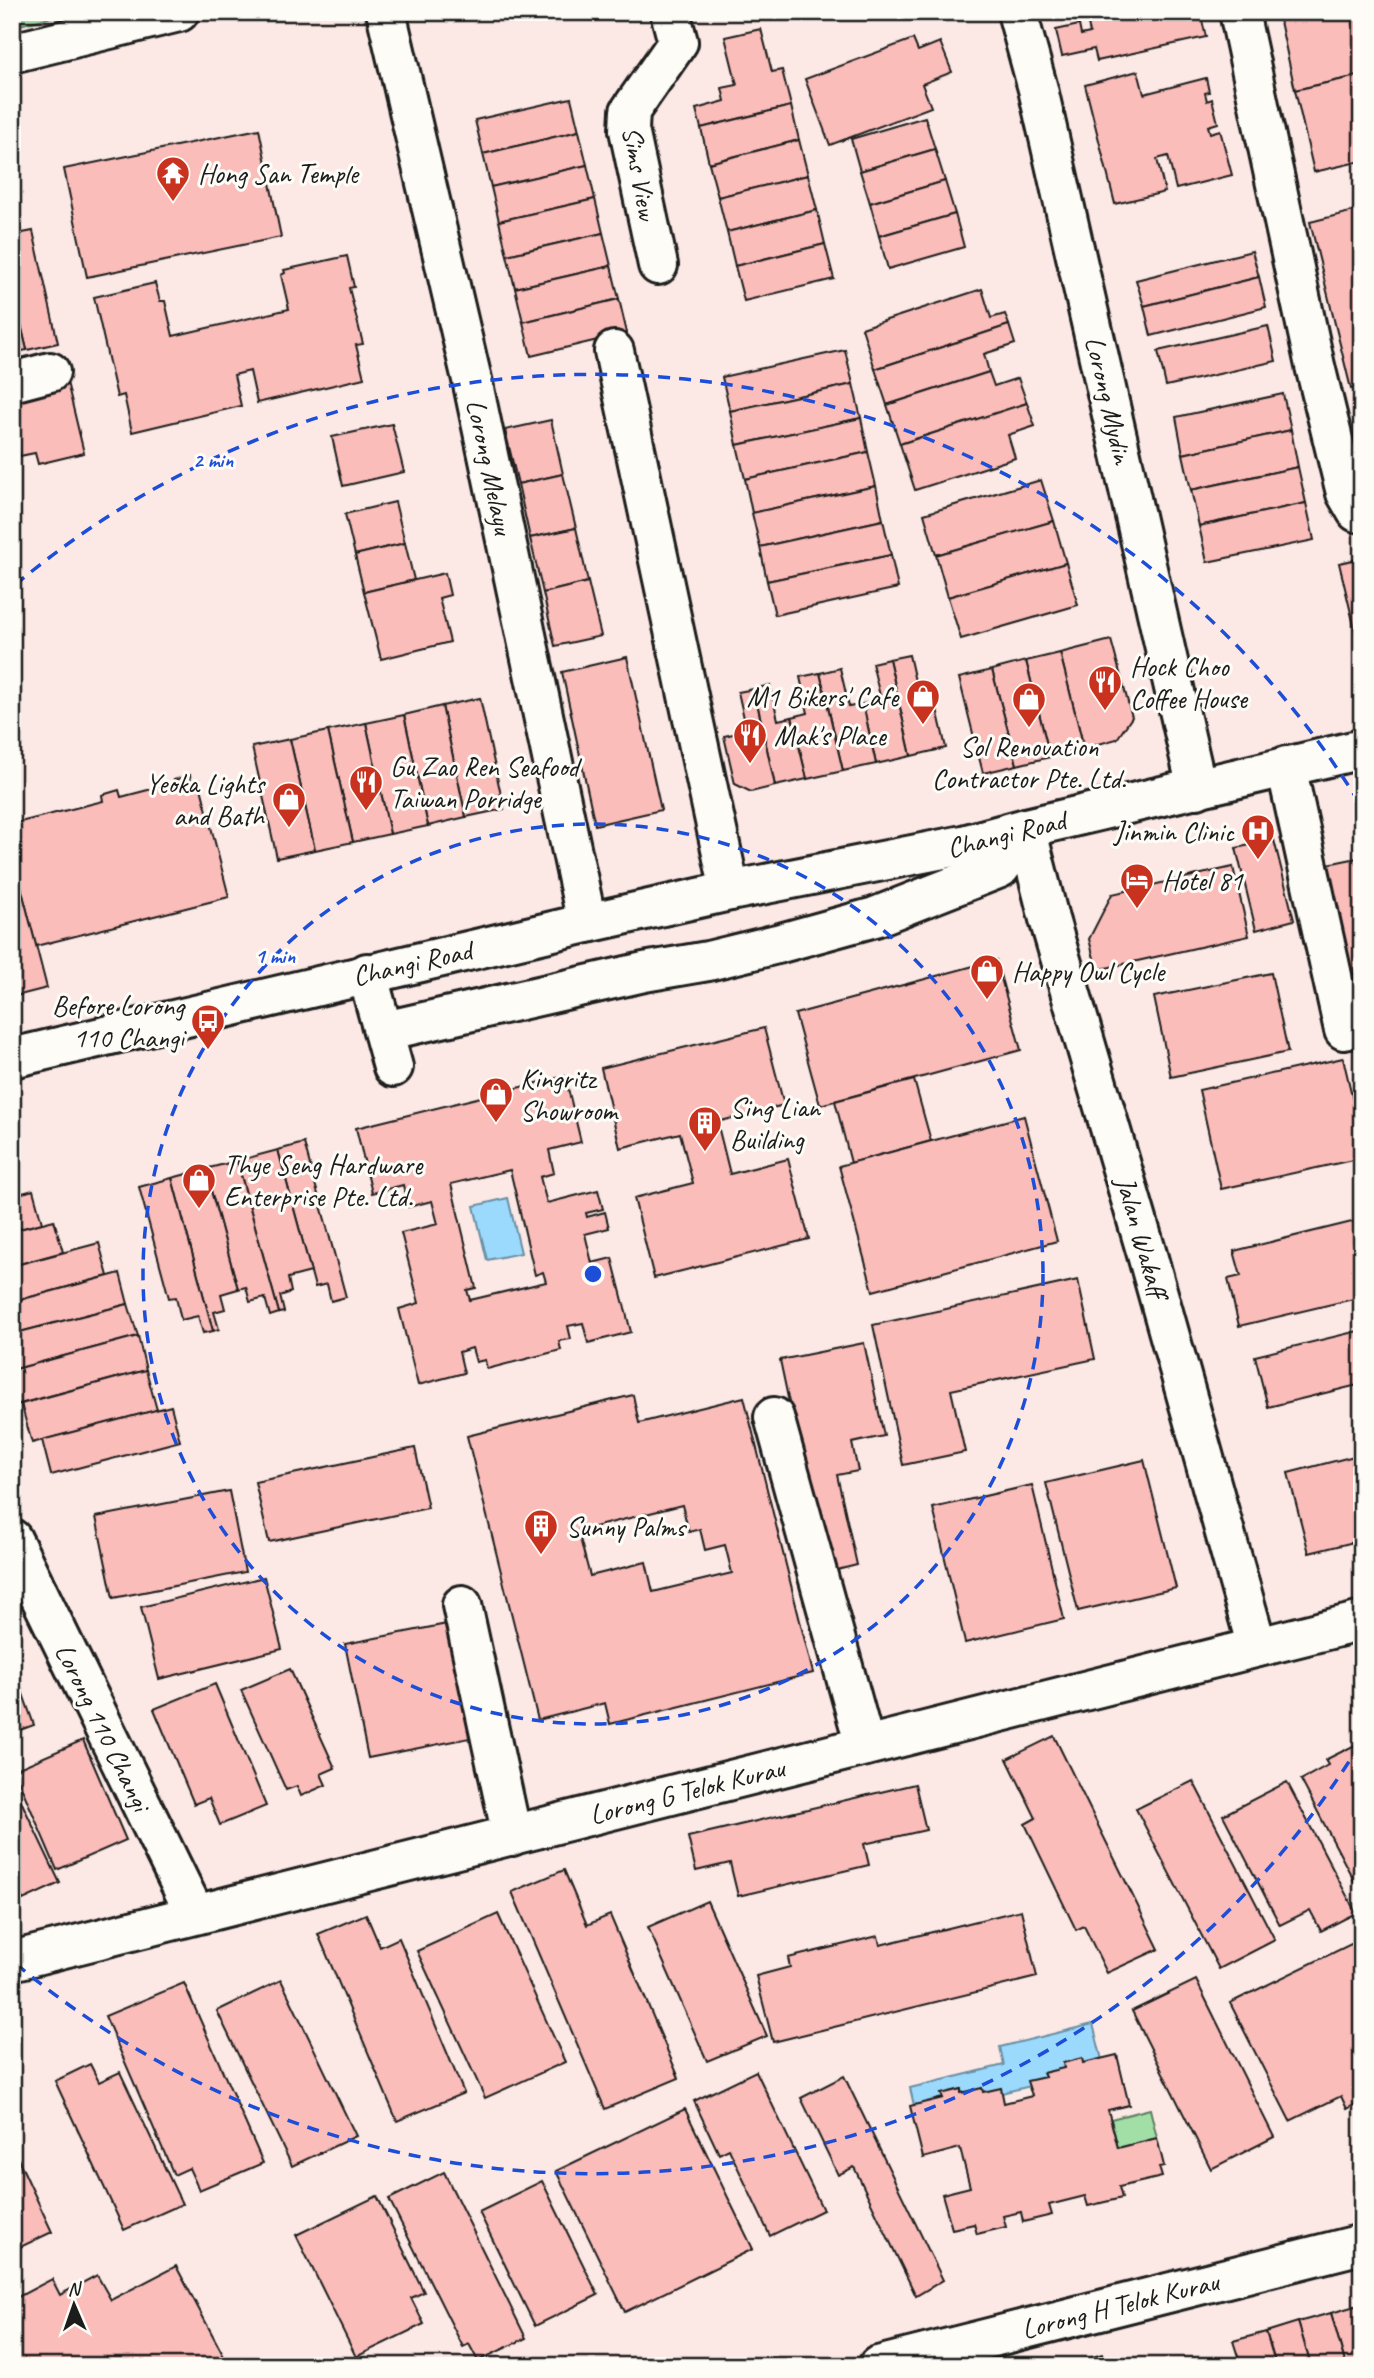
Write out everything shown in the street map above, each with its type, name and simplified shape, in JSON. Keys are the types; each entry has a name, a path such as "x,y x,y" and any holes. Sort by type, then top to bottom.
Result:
{"street":[{"path":"12,53 179,12"},
{"name":"Lorong Melayu","path":"386,12 473,384 587,923"},
{"name":"Sims View","path":"658,265 629,130 630,111 678,42 670,12"},
{"name":"Lorong Mydin","path":"1017,12 1038,89 1197,789"},
{"path":"1239,12 1315,366 1346,493 1357,512 1362,513"},
{"path":"614,351 730,891"},
{"path":"12,382 50,372"},
{"name":"Changi Road","path":"12,1058 587,923 730,891 963,845 1362,748"},
{"path":"1286,766 1344,1030 1362,1026"},
{"path":"367,973 388,1050 402,1027 563,990 708,961 874,917 1000,868 1005,861 1013,831"},
{"name":"Jalan Wakaff","path":"1013,831 1049,919 1257,1647"},
{"path":"774,1417 865,1745"},
{"name":"Lorong 110 Changi","path":"12,1539 195,1914"},
{"path":"462,1605 512,1836"},
{"name":"Lorong G Telok Kurau","path":"12,1961 1362,1621"},
{"name":"Lorong H Telok Kurau","path":"878,2366 1362,2244"}],"green space":[{"path":"12,12 71,12 12,27"},
{"path":"1150,2109 1157,2138 1118,2148 1111,2119"}],"water":[{"path":"508,1198 521,1253 487,1260 474,1206"},
{"path":"1093,2024 1104,2068 916,2114 910,2088 1004,2065 1000,2047"}],"building":[{"path":"1103,12 1200,12 1206,37 1097,61 1094,49 1062,56 1056,30 1079,25 1081,35 1090,33 1086,16"},
{"path":"1278,12 1362,12 1362,75 1295,90"},
{"path":"761,29 772,72 782,70 791,106 701,128 696,109 725,101 722,88 737,85 725,37"},
{"path":"913,39 918,51 940,42 952,72 922,84 931,107 830,145 805,79"},
{"path":"1138,71 1144,94 1206,78 1209,92 1205,93 1207,101 1212,99 1218,123 1208,126 1210,133 1220,130 1232,175 1176,189 1168,156 1157,159 1165,192 1115,204 1085,85"},
{"path":"1362,75 1362,161 1314,172 1295,90"},
{"path":"571,98 579,131 483,154 475,120"},
{"path":"791,106 799,140 709,163 701,128"},
{"path":"925,117 935,149 860,171 851,139"},
{"name":"Hong San Temple","path":"259,129 281,237 87,277 64,169"},
{"path":"579,131 587,165 491,187 483,154"},
{"path":"799,140 808,175 718,197 709,163"},
{"path":"935,149 945,181 870,203 860,171"},
{"path":"587,165 595,199 499,221 491,187"},
{"path":"808,175 817,210 727,232 718,197"},
{"path":"945,181 955,214 879,236 870,203"},
{"path":"595,199 603,233 507,255 499,221"},
{"path":"1362,209 1362,387 1351,389 1310,222"},
{"path":"817,210 825,244 735,266 727,232"},
{"path":"955,214 964,247 888,269 879,236"},
{"path":"33,231 58,343 27,350 12,287 12,235"},
{"path":"603,233 611,266 515,288 507,255"},
{"path":"825,244 834,279 744,301 735,266"},
{"path":"1252,251 1259,277 1144,306 1136,280"},
{"path":"347,256 354,287 349,288 363,344 356,345 364,378 257,403 250,371 234,375 241,406 132,432 124,395 117,397 94,297 155,283 160,301 165,301 173,336 289,309 281,275 285,273 284,270"},
{"path":"611,266 619,299 523,322 515,288"},
{"path":"1259,277 1266,307 1151,336 1144,306"},
{"path":"12,287 27,350 12,353"},
{"path":"982,289 991,318 1005,314 1009,325 875,369 862,328"},
{"path":"619,299 627,333 531,356 523,322"},
{"path":"1009,325 1015,344 984,354 989,372 887,405 875,369"},
{"path":"1268,326 1276,361 1166,386 1158,351"},
{"path":"845,350 853,384 730,411 722,377"},
{"path":"989,372 994,386 1018,378 1027,403 900,444 887,405"},
{"path":"67,382 84,453 38,464 35,453 20,456 15,437 12,438 12,395"},
{"path":"853,384 861,418 737,445 730,411"},
{"path":"1283,394 1291,430 1183,454 1176,417"},
{"path":"1027,403 1035,426 1008,435 1015,458 915,490 900,444"},
{"path":"861,418 868,452 745,479 737,445"},
{"path":"551,420 563,474 518,484 505,430"},
{"path":"392,424 404,472 343,486 332,437"},
{"path":"1291,430 1298,467 1191,490 1183,454"},
{"path":"868,452 876,486 752,513 745,479"},
{"path":"1298,467 1306,503 1199,526 1191,490"},
{"path":"563,474 576,528 530,538 518,484"},
{"path":"1041,480 1054,521 936,555 924,514"},
{"path":"876,486 883,520 760,547 752,513"},
{"path":"395,502 405,543 355,555 345,514"},
{"path":"1306,503 1314,540 1207,562 1199,526"},
{"path":"883,520 891,555 767,581 760,547"},
{"path":"1054,521 1066,563 948,597 936,555"},
{"path":"576,528 588,582 543,593 530,538"},
{"path":"405,543 414,580 364,592 355,555"},
{"path":"891,555 898,588 775,615 767,581"},
{"path":"1362,558 1362,659 1339,563"},
{"path":"1066,563 1078,605 961,639 948,597"},
{"path":"445,573 450,595 439,598 450,642 381,659 364,592"},
{"path":"588,582 601,636 555,646 543,593"},
{"path":"1111,640 1132,717 1117,739 1084,748 1060,653"},
{"path":"1060,653 1084,748 1050,757 1026,661"},
{"path":"909,655 917,690 932,687 946,748 911,756 889,659"},
{"path":"627,657 661,810 595,825 562,672"},
{"path":"889,659 911,756 876,764 863,704 881,700 872,663"},
{"path":"1026,661 1050,757 1017,765 992,670"},
{"path":"840,668 849,707 863,704 876,764 843,771 820,673"},
{"path":"992,670 1017,765 983,773 959,678"},
{"path":"820,673 843,771 807,779 792,717 808,713 800,677"},
{"path":"770,685 778,720 792,717 807,779 775,786 754,689"},
{"path":"754,689 775,786 751,792 735,784 724,736 747,731 738,692"},
{"path":"480,698 504,809 466,817 442,706"},
{"path":"442,706 466,817 428,826 404,715"},
{"path":"404,715 428,826 390,834 366,723"},
{"path":"366,723 390,834 353,842 328,731"},
{"path":"328,731 353,842 315,850 290,739"},
{"path":"290,739 315,850 277,858 252,747"},
{"path":"190,775 191,782 199,780 229,897 36,946 12,852 12,824 103,801 102,795 119,790 121,797 175,783 174,780"},
{"path":"1274,840 1294,920 1256,930 1236,848"},
{"path":"12,852 47,988 12,997"},
{"path":"1362,857 1362,1007 1355,1009 1323,865"},
{"path":"1233,867 1249,936 1097,970 1089,939 1112,894"},
{"path":"996,960 1021,1050 820,1105 795,1014"},
{"path":"1271,973 1288,1052 1171,1077 1154,997"},
{"name":"Sing Lian Building","path":"764,1028 784,1105 717,1122 730,1174 788,1159 809,1239 654,1278 634,1198 693,1183 680,1133 620,1148 601,1068"},
{"path":"1343,1058 1362,1138 1362,1158 1221,1189 1199,1090"},
{"path":"565,1076 581,1142 549,1150 554,1173 540,1177 547,1203 598,1190 603,1209 586,1213 587,1217 605,1212 609,1228 585,1234 592,1263 612,1258 631,1332 588,1343 583,1323 568,1326 571,1339 559,1341 561,1350 487,1369 485,1360 476,1362 472,1348 459,1352 464,1373 418,1385 399,1309 419,1303 401,1233 438,1224 432,1201 408,1207 403,1185 372,1193 356,1128","holes":["510,1170 535,1275 543,1272 546,1282 470,1300 467,1290 476,1288 451,1184"]},
{"path":"914,1080 931,1141 851,1163 835,1101"},
{"path":"1024,1116 1057,1241 873,1291 839,1166"},
{"path":"304,1143 346,1297 331,1301 327,1284 315,1287 278,1150"},
{"path":"278,1150 311,1272 288,1278 291,1292 280,1296 284,1312 279,1313 237,1161"},
{"path":"237,1161 279,1313 270,1316 265,1298 250,1302 246,1287 238,1289 205,1169"},
{"path":"205,1169 238,1289 221,1294 225,1309 214,1312 219,1329 213,1331 172,1178"},
{"path":"172,1178 213,1331 203,1333 198,1316 181,1320 176,1297 169,1298 139,1187"},
{"path":"33,1190 42,1223 12,1231 12,1196"},
{"path":"54,1220 63,1252 12,1266 12,1231"},
{"path":"1360,1220 1362,1297 1239,1326 1228,1279 1241,1276 1234,1251"},
{"path":"99,1243 108,1276 12,1302 12,1266"},
{"path":"120,1273 128,1304 12,1334 12,1302"},
{"path":"1078,1280 1095,1359 951,1390 965,1452 903,1465 873,1325"},
{"path":"128,1304 138,1336 12,1370 12,1334"},
{"path":"1362,1330 1362,1384 1268,1407 1255,1356"},
{"path":"138,1336 146,1370 12,1406 12,1370"},
{"path":"864,1343 884,1436 852,1443 858,1471 837,1475 857,1565 825,1573 780,1360"},
{"path":"146,1370 157,1410 32,1443 21,1404"},
{"name":"Sunny Palms","path":"633,1395 639,1423 744,1397 813,1673 610,1724 605,1703 538,1720 467,1436","holes":["682,1505 689,1532 700,1529 705,1550 725,1545 732,1573 653,1592 646,1562 590,1576 578,1531"]},
{"path":"171,1406 180,1441 51,1475 42,1440"},
{"path":"415,1448 428,1508 269,1542 255,1482"},
{"path":"1362,1454 1362,1540 1309,1553 1288,1473"},
{"path":"1144,1460 1176,1588 1078,1611 1046,1483"},
{"path":"1032,1485 1064,1619 965,1643 933,1508"},
{"path":"229,1491 245,1572 113,1598 96,1517"},
{"path":"264,1577 282,1649 159,1679 141,1607"},
{"path":"452,1623 475,1737 368,1758 345,1644"},
{"path":"12,1663 34,1725 12,1733"},
{"path":"290,1669 335,1768 321,1774 326,1785 301,1796 297,1786 286,1790 241,1690"},
{"path":"215,1684 266,1806 220,1825 209,1798 194,1804 154,1709"},
{"path":"1054,1736 1159,1949 1107,1973 1084,1926 1076,1930 1025,1824 1036,1818 1007,1759"},
{"path":"83,1740 126,1840 57,1870 14,1770"},
{"path":"1355,1745 1362,1757 1361,1894 1301,1780 1328,1765 1325,1760"},
{"path":"1193,1781 1275,1940 1219,1969 1136,1809"},
{"path":"12,1782 60,1883 23,1900 12,1878"},
{"path":"1287,1782 1356,1913 1321,1931 1310,1910 1280,1925 1223,1815"},
{"path":"915,1784 926,1830 864,1844 869,1865 738,1896 730,1863 696,1871 688,1837"},
{"path":"564,1870 587,1925 610,1915 679,2078 605,2109 512,1892"},
{"path":"707,1901 767,2036 707,2061 648,1927"},
{"path":"1021,1910 1037,1977 773,2042 756,1976 790,1967 788,1958 878,1936 880,1945"},
{"path":"366,1914 380,1947 399,1938 464,2093 397,2121 318,1934"},
{"path":"498,1914 565,2062 485,2098 417,1951"},
{"path":"1353,1943 1362,1961 1362,2101 1347,2109 1341,2096 1290,2121 1230,2003"},
{"path":"281,1980 356,2136 292,2166 217,2011"},
{"path":"1196,1980 1274,2137 1211,2169 1132,2011"},
{"path":"184,1983 263,2163 199,2190 189,2168 174,2175 105,2016"},
{"path":"1117,2055 1129,2105 1108,2110 1118,2148 1157,2138 1164,2166 1159,2167 1162,2177 1119,2187 1122,2198 1088,2206 1085,2196 1049,2205 1052,2215 1023,2222 1021,2212 1003,2216 1006,2227 977,2234 974,2224 952,2229 942,2194 970,2187 960,2148 923,2158 910,2106 943,2098 941,2094 961,2089 961,2093 982,2088 983,2092 1001,2088 1004,2103 1032,2096 1027,2081 1045,2077 1043,2073 1064,2068 1063,2063 1082,2058 1083,2063"},
{"path":"90,2064 99,2082 120,2072 182,2204 124,2230 55,2081"},
{"path":"756,2071 823,2210 770,2236 729,2149 719,2154 694,2101"},
{"path":"844,2076 943,2280 916,2296 854,2167 838,2175 801,2098"},
{"path":"685,2109 753,2249 625,2312 556,2171"},
{"path":"12,2146 52,2232 12,2251"},
{"path":"444,2172 526,2338 478,2361 469,2344 463,2347 389,2199"},
{"path":"542,2181 598,2295 535,2326 479,2212"},
{"path":"377,2196 424,2292 411,2298 424,2324 356,2357 296,2235"},
{"path":"176,2266 229,2366 12,2366 12,2300 52,2279 60,2295 97,2275 111,2300"},
{"path":"1362,2304 1362,2366 1346,2366 1331,2313"},
{"path":"1331,2313 1346,2366 1311,2366 1298,2322"},
{"path":"1298,2322 1311,2366 1276,2366 1266,2332"},
{"path":"1266,2332 1276,2366 1241,2366 1233,2341"},
{"path":"1102,2354 1106,2366 1066,2366"}],"place":[{"name":"Hong San Temple","path":"173,203"},
{"name":"Hock Choo Coffee House","path":"1105,712"},
{"name":"M1 Bikers' Cafe","path":"923,726"},
{"name":"Sol Renovation Contractor Pte. Ltd.","path":"1029,729"},
{"name":"Mak's Place","path":"750,765"},
{"name":"Gu Zao Ren Seafood Taiwan Porridge","path":"366,812"},
{"name":"Yeoka Lights and Bath","path":"289,829"},
{"name":"Jinmin Clinic","path":"1258,861"},
{"name":"Hotel 81","path":"1137,910"},
{"name":"Happy Owl Cycle","path":"987,1001"},
{"name":"Before Lorong 110 Changi","path":"208,1051"},
{"name":"Kingritz Showroom","path":"496,1124"},
{"name":"Sing Lian Building","path":"705,1153"},
{"name":"Thye Seng Hardware Enterprise Pte. Ltd.","path":"199,1210"},
{"name":"Sunny Palms","path":"541,1556"}]}
